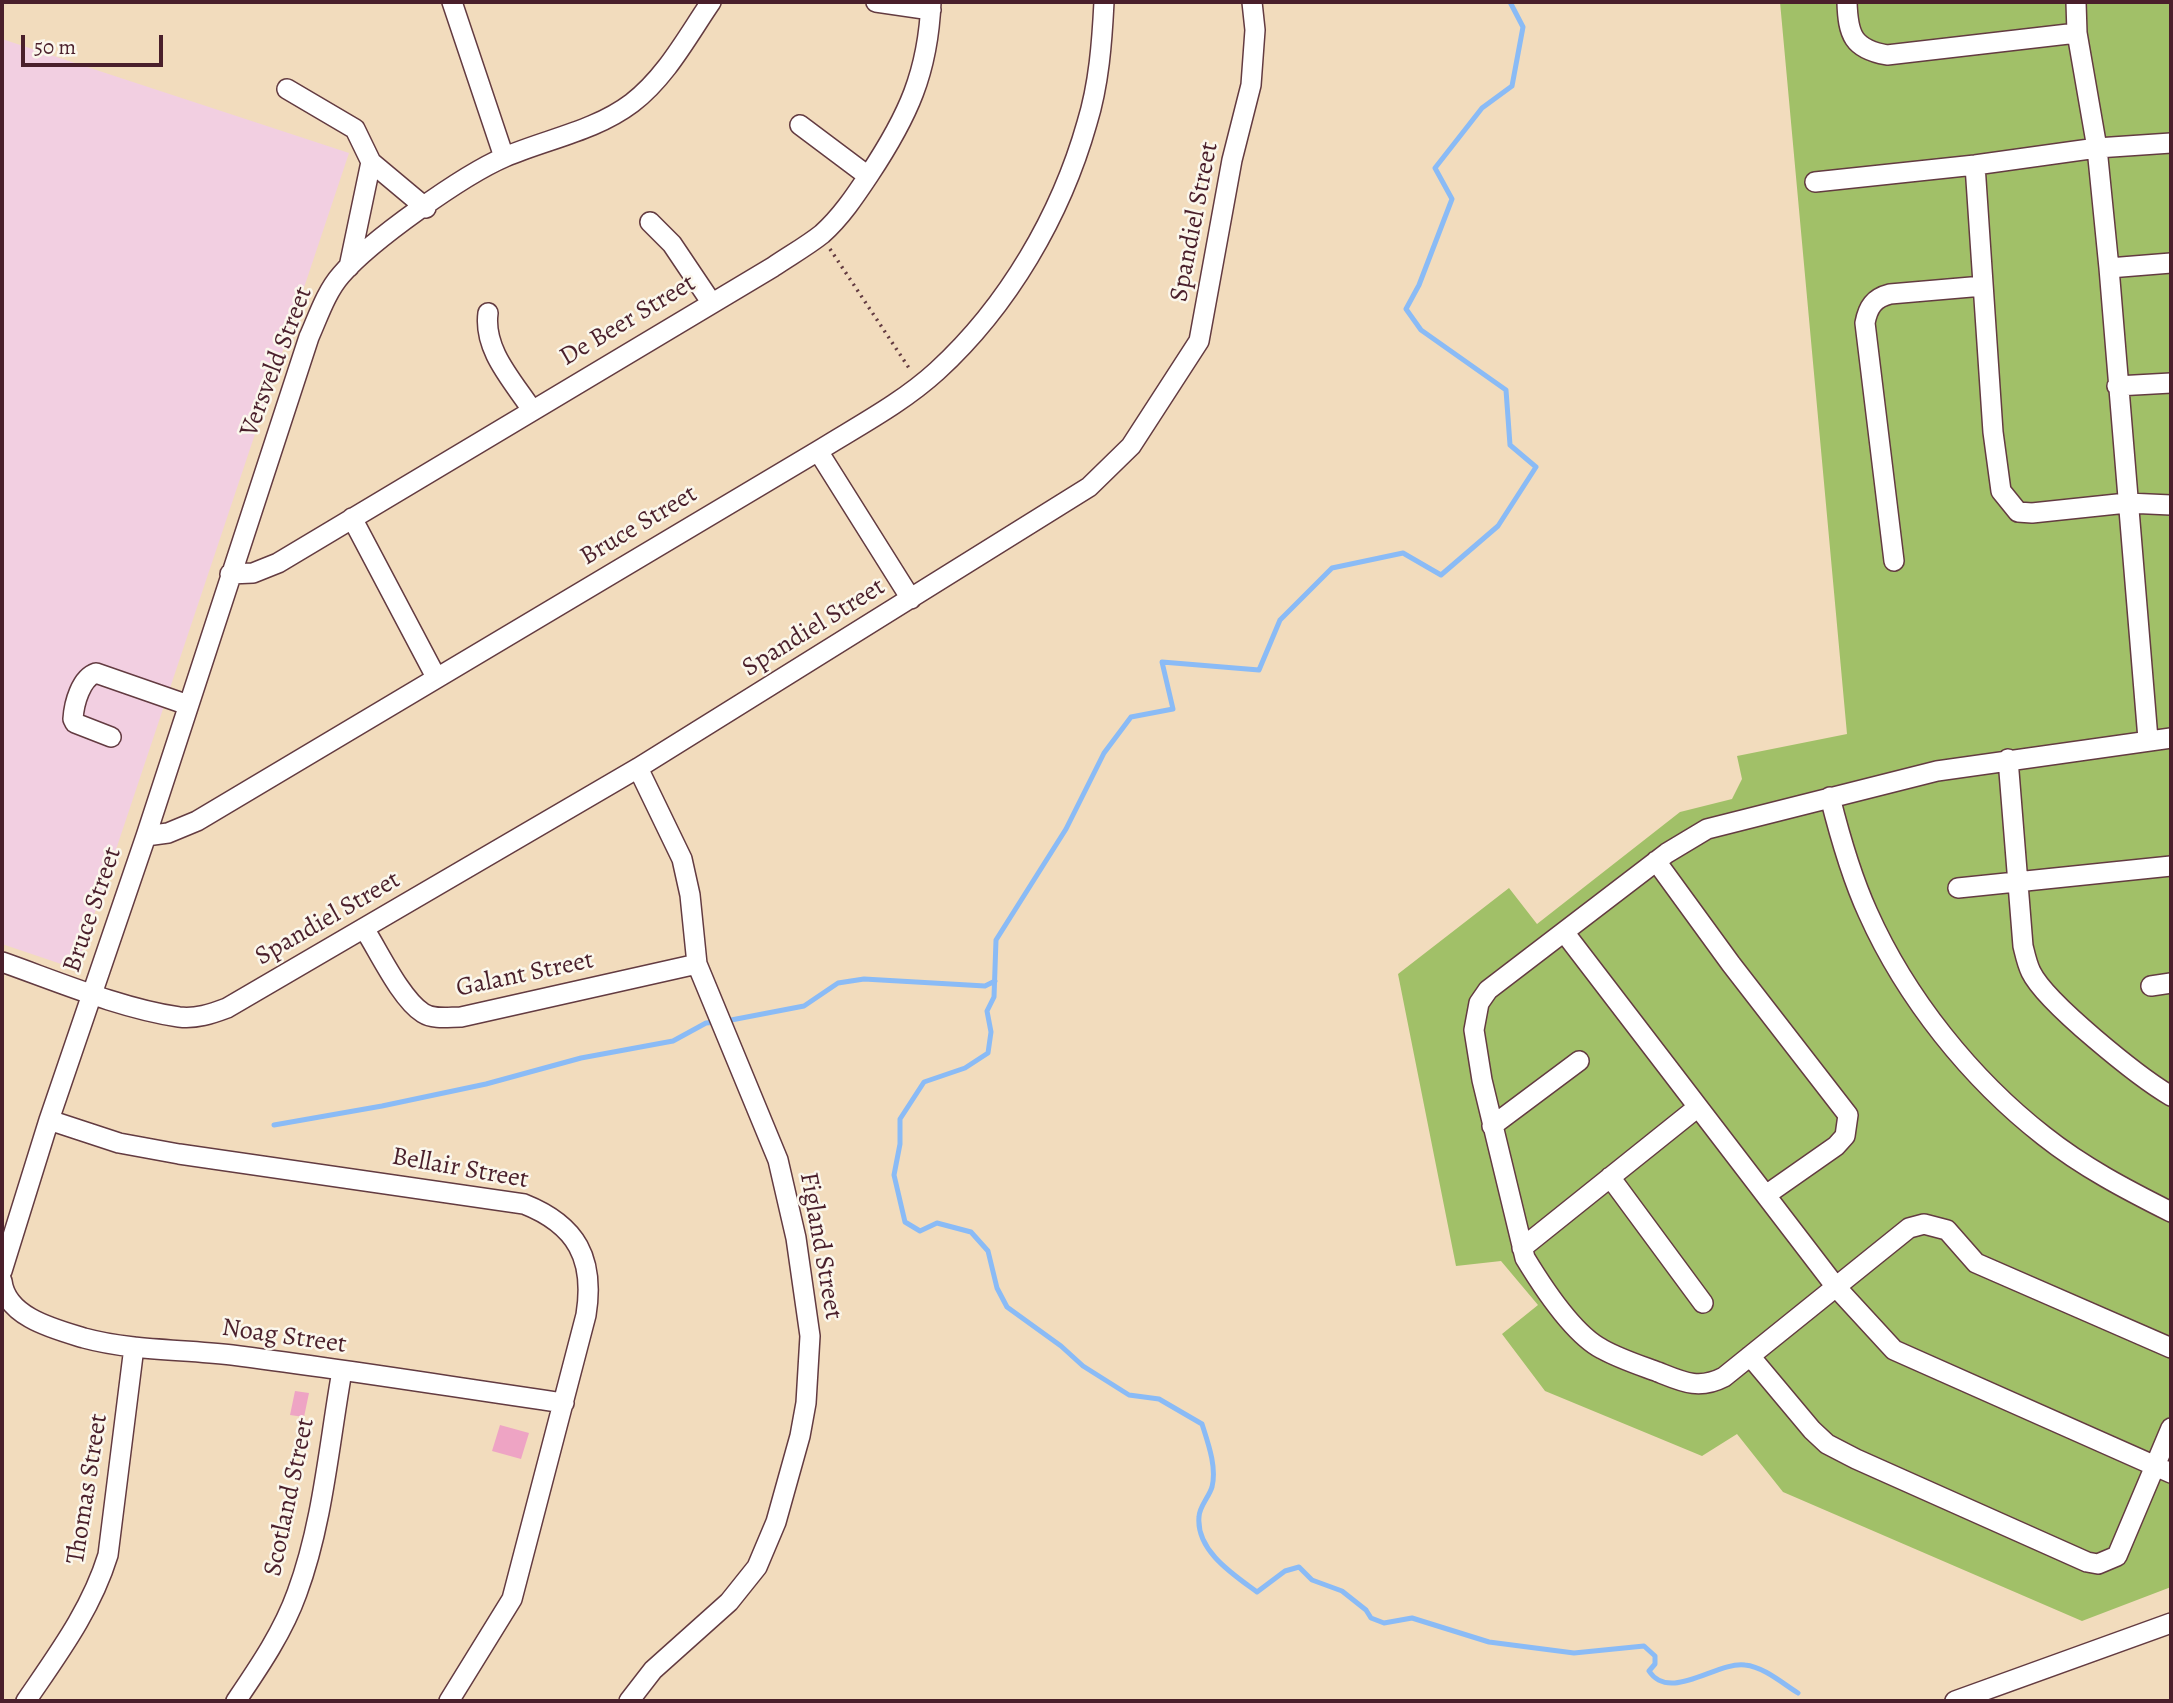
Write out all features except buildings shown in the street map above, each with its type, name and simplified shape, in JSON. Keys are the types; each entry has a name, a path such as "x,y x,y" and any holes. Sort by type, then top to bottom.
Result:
{"street":[{"path":"452,2 504,157"},
{"name":"Versveld Street","path":"146,836 309,337 339,277 426,208 504,157 601,122 632,103 661,76 711,2"},
{"path":"876,2 931,6"},
{"name":"Bruce Street","path":"92,994 146,836 168,833 197,821 818,452 920,384 977,328 1038,241 1069,175 1088,122 1101,57 1104,2"},
{"name":"Spandiel Street","path":"2,962 92,994 180,1017 206,1016 226,1008 365,930 638,768 1052,511 1113,467 1131,446 1193,354 1202,330 1232,160 1251,85 1255,30 1252,2"},
{"path":"1847,2 1847,23 1862,49 1887,55 2077,33"},
{"path":"2076,2 2077,33 2096,148 2109,268 2148,739"},
{"name":"De Beer Street","path":"230,574 253,573 269,568 773,267 821,235 838,219 894,137 921,79 931,6"},
{"path":"287,89 355,129 371,162 426,208"},
{"path":"800,125 868,176"},
{"path":"1815,181 1975,165 2096,148 2171,143"},
{"path":"349,267 371,162"},
{"path":"1975,165 1993,432 2001,491 2008,503 2018,512 2032,513 2127,503 2171,505"},
{"path":"650,222 672,244 711,302"},
{"path":"2109,268 2171,263"},
{"path":"1894,561 1865,323 1868,310 1880,297 1890,294 1983,286"},
{"path":"488,313 485,329 489,344 532,410"},
{"path":"2117,386 2171,383"},
{"path":"818,452 911,599"},
{"path":"352,518 436,677"},
{"path":"111,737 73,719 84,681 90,675 96,673 188,705"},
{"path":"2171,738 2148,739 1937,771 1707,829 1656,861 1488,990 1474,1016 1482,1080 1522,1248 1538,1281 1580,1331 1600,1348 1689,1385 1700,1386 1724,1377 1909,1228 1924,1224 1947,1230 1976,1263 2171,1348"},
{"path":"2008,759 2024,946 2031,972 2039,984 2116,1055 2171,1096"},
{"name":"Figland Street","path":"629,1701 653,1670 729,1602 757,1567 786,1488 800,1436 807,1392 810,1336 788,1196 778,1160 696,964 690,895 682,859 638,768"},
{"path":"1830,797 1848,863 1868,914 1898,971 1938,1028 1986,1083 2044,1136 2110,1181 2171,1212"},
{"path":"1656,861 1731,964 1848,1115 1845,1136 1836,1146 1766,1195"},
{"path":"1958,888 2171,866"},
{"name":"Galant Street","path":"365,930 410,1001 424,1013 437,1018 461,1017 696,964"},
{"path":"1564,932 1836,1287 1894,1350 2163,1470"},
{"path":"2151,986 2171,984"},
{"path":"2,1271 5,1247 92,994"},
{"path":"1492,1126 1579,1061"},
{"path":"1522,1248 1698,1107"},
{"name":"Bellair Street","path":"49,1120 119,1143 498,1198 546,1212 565,1228 576,1243 588,1263 591,1286 564,1402 512,1599 449,1701"},
{"path":"1610,1177 1703,1303"},
{"name":"Noag Street","path":"4,1293 27,1316 101,1342 134,1348 230,1355 564,1402"},
{"name":"Thomas Street","path":"26,1701 79,1623 98,1586 108,1555 134,1348"},
{"path":"1750,1356 1827,1444 2087,1562 2098,1564 2117,1556 2163,1470 2171,1428"},
{"name":"Scotland Street","path":"236,1701 275,1642 297,1595 312,1550 342,1371"},
{"path":"1955,1701 2171,1623"}],"path":[{"path":"821,235 920,384"}],"shaded area":[{"path":"2,39 349,153 76,969 2,944"}],"green space":[{"path":"1780,2 2171,2 2171,1587 2082,1621 1783,1492 1737,1434 1702,1456 1545,1391 1502,1334 1538,1305 1501,1261 1456,1266 1398,974 1509,888 1537,924 1680,812 1732,799 1742,779 1737,756 1847,734"}],"waterway":[{"path":"1510,2 1523,27 1512,86 1482,108 1435,168 1452,199 1419,285 1406,309 1421,330 1506,390 1510,445 1536,467 1498,526 1441,575 1403,553 1332,568 1280,620 1259,670 1162,662 1173,709 1131,717 1104,753 1066,829 996,940 994,997 987,1011 991,1032 988,1053 965,1068 924,1082 900,1119 900,1144 894,1175 905,1222 920,1231 937,1223 971,1232 988,1251 997,1288 1007,1307 1061,1346 1083,1366 1129,1395 1159,1399 1202,1424 1211,1455 1213,1479 1211,1491 1199,1513 1200,1529 1204,1541 1218,1561 1257,1592 1285,1571 1299,1567 1312,1580 1342,1591 1366,1610 1371,1618 1384,1623 1412,1618 1489,1642 1574,1653 1644,1646 1655,1656 1655,1664 1649,1671 1658,1680 1681,1682 1734,1665 1745,1665 1766,1672 1798,1693"},
{"path":"726,1021 804,1006 838,983 864,979 985,986 995,981"},
{"path":"274,1125 382,1106 486,1084 581,1058 673,1041 706,1023 716,1022"}]}
